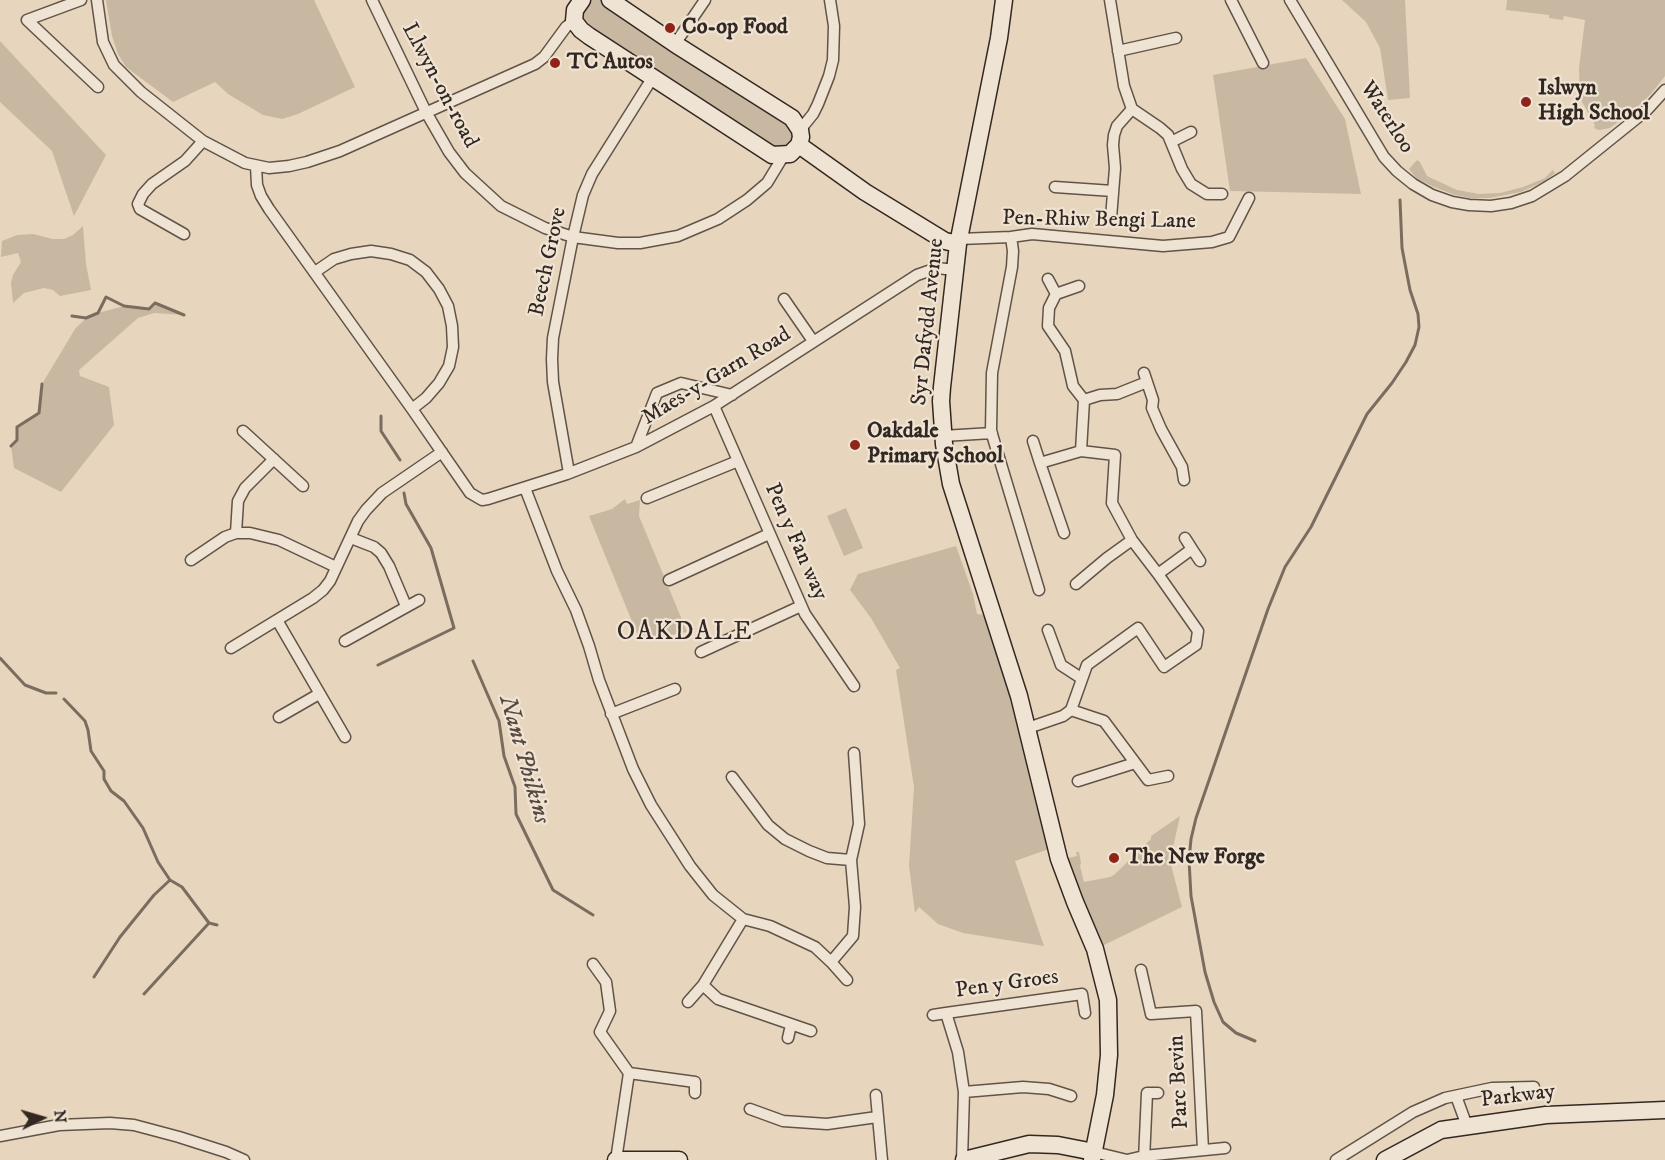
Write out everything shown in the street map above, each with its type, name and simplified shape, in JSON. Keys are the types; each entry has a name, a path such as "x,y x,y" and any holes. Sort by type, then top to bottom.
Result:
{"street":[{"path":"81,0 27,20 98,87"},
{"path":"97,0 103,42 114,65 141,92 203,141 245,163 268,168 307,162 340,151 535,64 544,57 566,27 574,21"},
{"name":"Llwyn-on-road","path":"372,0 426,112 449,152 465,173 501,206 545,228 573,237 618,243 640,243 678,236 718,219 758,192 784,155"},
{"path":"580,0 575,10 574,21 581,30 765,151 772,155 784,155 790,154 813,114 833,60 834,26 830,0"},
{"path":"610,0 792,118 800,137 865,192 945,241 958,241"},
{"path":"675,44 705,0"},
{"name":"Syr Dafydd Avenue","path":"1004,0 1001,28 958,241 942,387 943,435 951,484 1019,696 1059,859 1095,949 1108,1000 1110,1055 1093,1156"},
{"path":"1110,0 1124,86 1132,108 1168,135 1191,184 1208,194 1222,194"},
{"path":"1231,0 1263,63"},
{"name":"Waterloo","path":"1290,0 1384,157 1413,184 1432,195 1452,202 1491,206 1511,203 1532,196 1552,185 1647,110 1665,90"},
{"path":"1118,51 1176,38"},
{"name":"Beech Grove","path":"569,473 553,382 552,359 553,338 573,237 583,195 592,174 653,77"},
{"path":"1112,218 1114,135 1117,126 1132,108"},
{"path":"1171,142 1191,132"},
{"path":"184,234 140,209 138,204 152,184 185,161 203,141"},
{"path":"231,648 323,590 330,581 358,521 382,493 442,452 268,209 257,185 256,166"},
{"path":"1055,187 1113,191"},
{"name":"Pen-Rhiw Bengi Lane","path":"958,241 1032,234 1163,246 1212,242 1229,237 1249,198"},
{"path":"1011,237 1012,267 992,373 992,433 1039,590"},
{"path":"315,272 334,259 371,251 410,260 426,272 439,289 448,306 452,326 453,346 449,366 439,383 412,409"},
{"name":"Maes-y-Garn Road","path":"442,452 470,493 482,500 569,473 636,447 714,406 917,275 937,268 955,270"},
{"path":"1048,279 1056,294"},
{"path":"1079,286 1056,294 1049,308 1048,326 1065,351 1073,386 1084,400 1081,451"},
{"path":"784,299 813,341"},
{"path":"1084,400 1100,395 1117,394 1145,377 1153,400 1152,408 1182,467 1184,480"},
{"path":"636,447 657,393 681,383 732,395"},
{"name":"Pen y Fan way","path":"714,406 801,606 854,686"},
{"path":"243,431 303,486"},
{"path":"943,435 992,433"},
{"path":"1033,441 1064,533"},
{"path":"1028,728 1063,716 1071,710 1087,666 1138,628 1164,667 1196,645 1198,631 1132,540 1112,503 1115,454 1081,451 1040,463"},
{"path":"236,533 238,501 245,488 274,459"},
{"path":"647,498 738,461"},
{"path":"525,488 553,561 576,610 611,714 633,769 651,805 690,866 713,895 743,919 770,926 815,947 847,980"},
{"path":"191,560 225,537 236,533 250,533 279,540 336,567"},
{"path":"669,580 769,534"},
{"path":"351,538 374,547 381,553 406,606"},
{"path":"1185,538 1200,561"},
{"path":"1076,584 1132,540"},
{"path":"1158,574 1192,549"},
{"path":"345,641 419,600"},
{"path":"701,652 801,606"},
{"path":"277,620 345,737"},
{"path":"1048,630 1061,666 1082,678"},
{"path":"611,714 675,688"},
{"path":"279,717 319,694"},
{"path":"1071,710 1104,721 1148,780 1168,776"},
{"path":"831,962 853,936 855,907 851,860 859,824 854,753"},
{"path":"1078,782 1135,763"},
{"path":"732,777 768,825 785,839 827,858 851,860"},
{"path":"688,1002 703,985 743,919"},
{"path":"593,964 606,982 610,1011 600,1032 629,1073 695,1088"},
{"name":"Parc Bevin","path":"1141,970 1151,1014 1196,1011 1203,1150"},
{"path":"703,985 717,999 811,1031"},
{"name":"Pen y Groes","path":"963,1160 964,1092 958,1052 946,1013 1084,990 1085,1013"},
{"path":"933,1015 946,1013"},
{"path":"788,1038 791,1025"},
{"path":"629,1073 616,1160 676,1160"},
{"path":"964,1092 1023,1087 1049,1089 1071,1096"},
{"path":"1336,1160 1413,1112 1445,1098 1492,1089 1534,1087"},
{"name":"Parc Bevin","path":"1144,1158 1147,1093 1158,1093"},
{"path":"876,1095 882,1160"},
{"path":"1456,1095 1467,1126"},
{"path":"750,1109 783,1121 827,1124 877,1117"},
{"name":"Parkway","path":"1385,1160 1441,1130 1546,1115 1665,1110"},
{"path":"0,1136 59,1125 110,1123 134,1125 179,1137 244,1160"},
{"path":"963,1160 1003,1155 1029,1144 1058,1145 1093,1156"},
{"name":"Parc Bevin","path":"1093,1156 1127,1160 1225,1148"}],"shaded area":[{"path":"106,0 314,0 355,87 298,114 282,119 263,115 228,94 215,82 173,102 126,67 118,54 112,36"},
{"path":"588,0 601,0 607,3 789,122 795,140 781,151 581,22 581,10"},
{"path":"1342,0 1405,0 1410,98 1388,100 1380,48 1366,22"},
{"path":"1507,0 1665,0 1665,76 1651,94 1610,128 1599,130 1594,128 1595,125 1580,98 1579,68 1585,20 1564,16 1563,20 1549,18 1549,15 1506,10"},
{"path":"0,41 106,155 74,216 52,151 0,102"},
{"path":"1306,58 1345,119 1361,194 1230,191 1213,75"},
{"path":"1417,160 1427,176 1457,190 1479,194 1500,193 1523,187 1545,178 1553,170 1555,173 1543,182 1521,192 1490,198 1470,198 1455,195 1416,178 1409,169"},
{"path":"83,226 91,290 60,296 53,290 44,288 24,293 13,303 11,283 21,262 18,253 1,257 2,241 17,235 33,234 64,239"},
{"path":"155,303 184,315 154,313 138,318 79,370 80,376 109,387 114,425 61,492 14,468 11,446 17,440 17,427 39,413 42,384 75,329 86,318 98,313 124,306 149,309"},
{"path":"625,499 627,504 640,500 639,516 687,632 640,641 589,516 612,509"},
{"path":"846,508 863,548 844,556 827,516"},
{"path":"956,546 973,594 977,614 986,615 1005,677 1049,849 1015,861 1044,946 963,933 938,924 919,907 915,913 909,866 914,787 896,670 900,668 871,618 850,590 858,574"},
{"path":"1180,816 1170,861 1182,907 1102,946 1068,858 1077,856 1076,852 1079,852 1084,882 1110,877 1151,839 1151,836"}],"waterway":[{"path":"1255,1041 1236,1033 1223,1022 1214,1002 1205,972 1191,896 1189,860 1191,839 1196,818 1268,609 1285,567 1311,527 1367,414 1392,383 1415,345 1419,327 1418,314 1410,290 1402,248 1400,200"},
{"name":"Nant Philkins","path":"72,316 86,318 98,313 106,297 124,306 149,309 155,303 184,315"},
{"name":"Nant Philkins","path":"11,446 17,440 17,427 39,413 42,384"},
{"name":"Nant Philkins","path":"381,416 381,431 400,460"},
{"name":"Nant Philkins","path":"378,665 454,628 431,548 406,504 404,493"},
{"path":"0,658 25,685 46,693 56,693"},
{"name":"Nant Philkins","path":"473,661 499,721 504,756 515,787 516,814 553,890 593,915"},
{"path":"64,699 85,721 91,751 104,771 104,779 111,791 124,801 143,828 158,862 170,880 182,887 209,923 217,925"},
{"path":"94,977 120,937 154,895 170,880"},
{"path":"144,994 209,923"}],"place":[{"name":"Co-op Food","path":"670,28"},
{"name":"TC Autos","path":"555,63"},
{"name":"Islwyn High School","path":"1526,102"},
{"name":"Oakdale Primary School","path":"855,445"},
{"name":"The New Forge","path":"1114,858"}],"district":[{"name":"OAKDALE","path":"685,634"}]}
